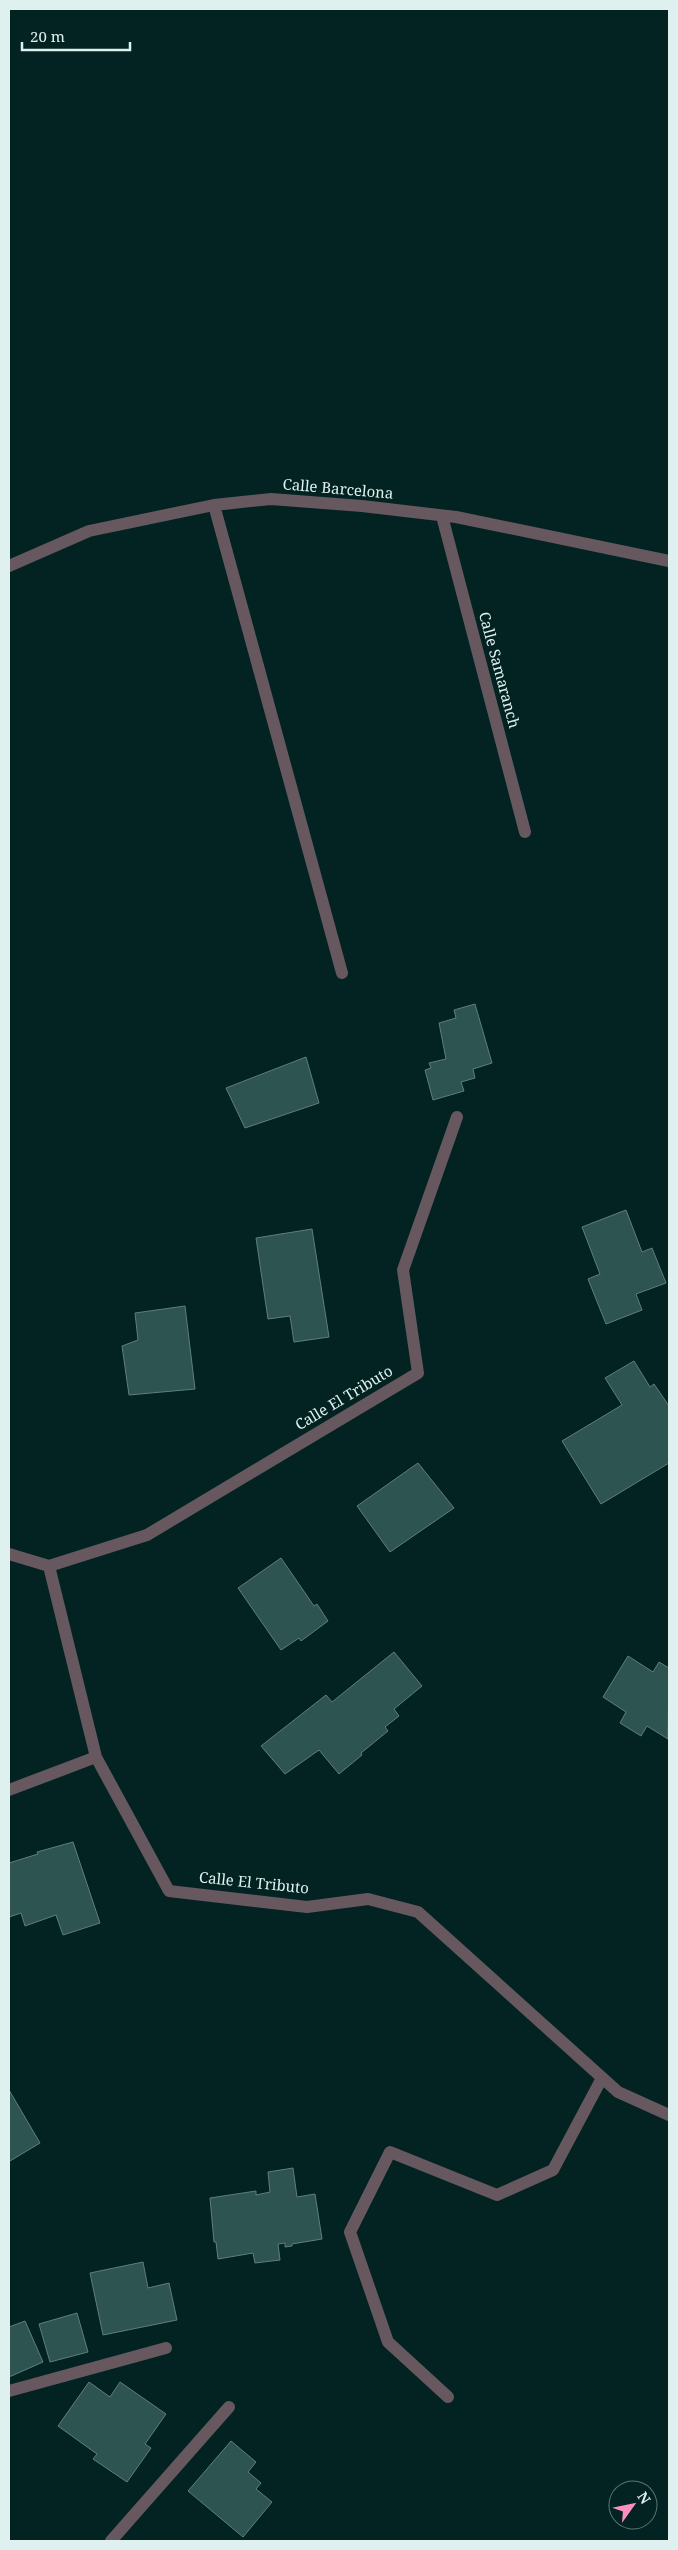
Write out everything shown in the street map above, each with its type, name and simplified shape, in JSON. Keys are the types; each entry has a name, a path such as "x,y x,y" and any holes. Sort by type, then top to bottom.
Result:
{"street":[{"name":"Calle Barcelona","path":"9,566 89,531 214,505 271,499 362,506 442,516 669,562"},
{"path":"214,505 342,973"},
{"name":"Calle Samaranch","path":"442,516 525,832"},
{"name":"Calle El Tributo","path":"457,1117 403,1270 418,1372 147,1535 49,1566 96,1757 169,1891 307,1907 368,1899 418,1912 618,2092 669,2116"},
{"path":"9,1554 49,1566"},
{"path":"9,1790 96,1757"},
{"path":"448,2397 388,2342 350,2232 390,2152 497,2195 553,2170 602,2078"},
{"path":"9,2391 166,2348"},
{"path":"110,2541 229,2407"}],"building":[{"path":"475,1004 492,1063 473,1069 475,1078 461,1082 464,1091 433,1100 425,1070 431,1068 429,1063 446,1059 439,1023 456,1018 454,1010"},
{"path":"306,1057 319,1103 245,1128 226,1088"},
{"path":"626,1210 642,1252 652,1248 666,1283 636,1294 642,1310 606,1324 588,1279 600,1274 582,1227"},
{"path":"312,1229 329,1337 294,1342 290,1316 268,1319 256,1238"},
{"path":"185,1306 195,1389 129,1395 122,1346 138,1340 135,1313"},
{"path":"634,1361 650,1387 654,1384 669,1406 669,1463 601,1504 562,1441 622,1405 605,1378"},
{"path":"418,1463 454,1508 390,1552 357,1506"},
{"path":"281,1558 314,1606 317,1604 328,1621 301,1641 299,1638 281,1650 238,1588"},
{"path":"394,1652 422,1686 394,1709 399,1716 385,1727 388,1731 339,1774 319,1750 285,1774 261,1746 326,1695 332,1702"},
{"path":"628,1656 653,1672 659,1662 669,1668 668,1739 647,1726 641,1736 620,1723 626,1712 603,1697"},
{"path":"73,1842 100,1923 63,1935 56,1915 25,1926 21,1913 9,1917 9,1863 38,1854 37,1852"},
{"path":"9,2090 40,2143 10,2161 9,2158"},
{"path":"293,2168 297,2197 315,2194 322,2239 285,2247 285,2243 278,2244 280,2260 255,2263 253,2253 218,2259 216,2242 214,2242 210,2198 256,2191 256,2195 270,2192 268,2172"},
{"path":"143,2262 148,2288 169,2283 177,2320 103,2335 90,2273"},
{"path":"77,2313 88,2352 50,2362 39,2324"},
{"path":"25,2321 43,2362 9,2377 9,2327"},
{"path":"89,2382 110,2397 120,2382 166,2414 145,2444 151,2448 127,2482 93,2459 97,2454 58,2426"},
{"path":"231,2441 256,2462 248,2472 261,2483 256,2489 272,2502 243,2537 188,2491"}]}
